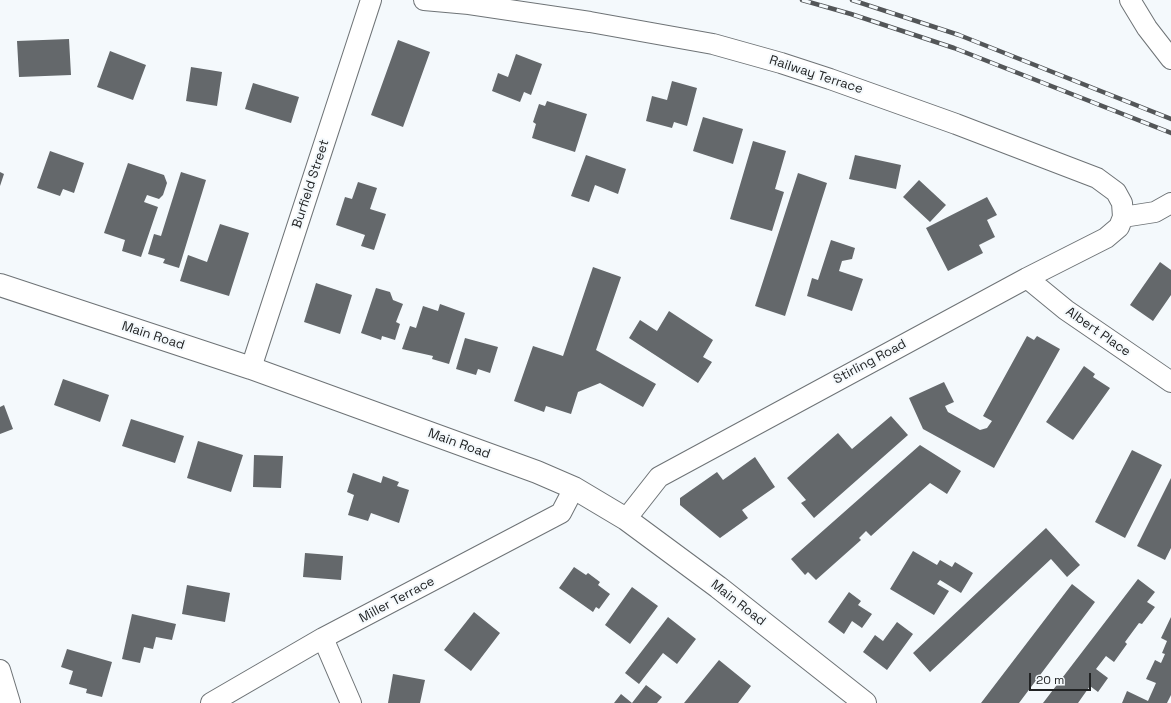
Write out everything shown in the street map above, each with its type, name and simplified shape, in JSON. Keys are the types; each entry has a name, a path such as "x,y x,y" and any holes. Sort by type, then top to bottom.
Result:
{"main road":[{"name":"Main Road","path":"0,285 251,368 529,469 574,488 626,519 718,587 865,703"}],"street":[{"name":"Burfield Street","path":"251,368 371,0"},
{"name":"Railway Terrace","path":"424,0 468,4 590,22 713,44 781,63 948,121 1097,178 1116,192 1122,203 1123,217"},
{"path":"1130,0 1147,28 1171,59"},
{"path":"1123,217 1155,212 1171,203"},
{"name":"Stirling Road","path":"626,519 658,477 1027,278 1106,238 1119,227 1123,217"},
{"name":"Albert Place","path":"1027,278 1066,310 1171,382"},
{"name":"Miller Terrace","path":"211,703 323,638 561,513 574,488"},
{"path":"323,638 351,703"},
{"path":"0,670 10,703"}],"building":[{"path":"69,39 71,75 19,77 17,41"},
{"path":"398,40 430,52 403,127 371,115"},
{"path":"110,51 146,65 133,100 97,87"},
{"path":"516,54 542,64 531,95 524,92 520,102 492,91 498,73 508,77"},
{"path":"191,67 222,72 217,106 186,101"},
{"path":"672,81 697,88 687,126 674,122 672,128 646,121 652,96 667,100"},
{"path":"253,83 299,97 291,123 245,109"},
{"path":"547,101 587,114 575,152 532,138 536,124 533,122 539,104 545,106"},
{"path":"703,117 743,129 733,164 693,151"},
{"path":"753,141 786,151 775,189 784,192 772,231 730,219"},
{"path":"50,151 84,163 74,193 63,189 60,196 37,188"},
{"path":"586,155 626,169 618,194 595,185 589,202 571,196"},
{"path":"855,155 901,165 896,189 849,179"},
{"path":"128,163 164,175 167,183 163,195 159,199 147,195 144,202 158,207 141,257 122,251 125,240 104,233"},
{"path":"0,172 4,174 0,186"},
{"path":"181,172 206,180 179,268 163,263 165,259 148,254 154,234 161,236"},
{"path":"798,173 827,183 785,316 755,306"},
{"path":"919,180 946,205 930,222 903,197"},
{"path":"358,182 377,188 370,209 386,214 374,250 361,246 365,235 336,225 345,197 352,199"},
{"path":"987,197 997,215 987,220 995,237 979,245 983,253 948,271 926,228"},
{"path":"220,224 249,233 229,296 180,281 188,255 207,262"},
{"path":"831,240 855,248 852,259 842,261 839,271 863,279 852,311 807,296 812,278 818,280"},
{"path":"1160,262 1171,270 1171,295 1153,321 1130,305"},
{"path":"593,267 621,277 596,350 656,384 643,407 600,383 578,392 571,414 546,406 544,412 514,401 533,346 563,356"},
{"path":"316,283 352,295 340,334 304,322"},
{"path":"376,288 390,292 393,300 403,304 396,322 400,324 395,340 382,336 381,340 361,333"},
{"path":"440,304 465,313 449,364 432,359 433,356 402,349 410,326 416,328 423,306 438,311"},
{"path":"669,311 713,340 703,357 712,362 698,383 629,338 640,320 657,331"},
{"path":"1027,336 1034,340 1037,336 1060,349 994,468 923,429 909,398 944,382 954,402 945,406 948,412 980,430 987,428 992,421 983,416"},
{"path":"465,338 498,347 490,373 478,369 476,375 456,369"},
{"path":"1084,366 1095,374 1093,377 1110,388 1073,440 1046,422"},
{"path":"63,379 109,395 100,422 54,405"},
{"path":"4,405 13,429 0,434 0,407"},
{"path":"891,416 908,435 814,518 801,503 806,500 787,478 838,433 852,449"},
{"path":"131,419 184,436 175,463 122,446"},
{"path":"198,441 243,455 231,492 187,478"},
{"path":"920,445 961,471 947,494 930,483 871,536 866,531 859,538 861,540 816,580 808,572 805,575 791,559"},
{"path":"1132,450 1162,465 1125,538 1095,522"},
{"path":"254,455 283,456 281,488 253,487"},
{"path":"755,457 775,487 742,510 748,518 720,538 680,505 680,498 717,472 723,480"},
{"path":"353,473 381,483 383,476 399,482 397,486 409,490 399,523 371,513 368,521 348,515 354,495 347,492"},
{"path":"1171,478 1171,548 1165,560 1137,546"},
{"path":"1046,528 1080,565 1067,577 1051,559 930,672 913,653"},
{"path":"913,551 937,565 940,560 952,567 955,562 973,573 961,593 940,580 937,584 949,591 934,615 890,589"},
{"path":"305,553 343,556 341,580 303,577"},
{"path":"574,567 586,575 588,573 600,582 598,585 610,594 599,609 596,607 593,612 559,588"},
{"path":"1138,579 1155,592 1147,602 1155,607 1142,624 1139,623 1125,642 1127,644 1114,662 1106,656 1096,669 1108,678 1098,692 1090,686 1078,703 1043,703"},
{"path":"1072,584 1095,602 1019,703 981,703"},
{"path":"187,585 230,593 225,622 182,614"},
{"path":"632,587 658,606 630,644 605,625"},
{"path":"849,592 861,601 858,605 872,614 862,628 852,621 844,634 828,622"},
{"path":"474,612 500,633 471,671 444,650"},
{"path":"132,614 176,624 172,640 156,637 153,649 144,647 140,663 122,659"},
{"path":"668,617 696,639 677,664 663,653 639,684 625,673"},
{"path":"1171,617 1171,695 1167,703 1122,703 1127,691 1148,701 1156,683 1146,679 1155,660 1161,663 1165,654 1162,653 1167,641 1161,638"},
{"path":"897,622 913,634 887,670 863,652 875,635 883,641"},
{"path":"67,649 112,662 102,697 86,693 87,689 69,684 73,671 61,667"},
{"path":"719,660 751,686 738,703 684,703"},
{"path":"393,674 425,680 420,703 388,703"},
{"path":"646,685 662,697 657,703 632,703"},
{"path":"621,694 632,703 614,703"}],"railway":[{"path":"802,0 851,14 954,48 1171,133"},
{"path":"852,0 959,35 1171,119"}]}
